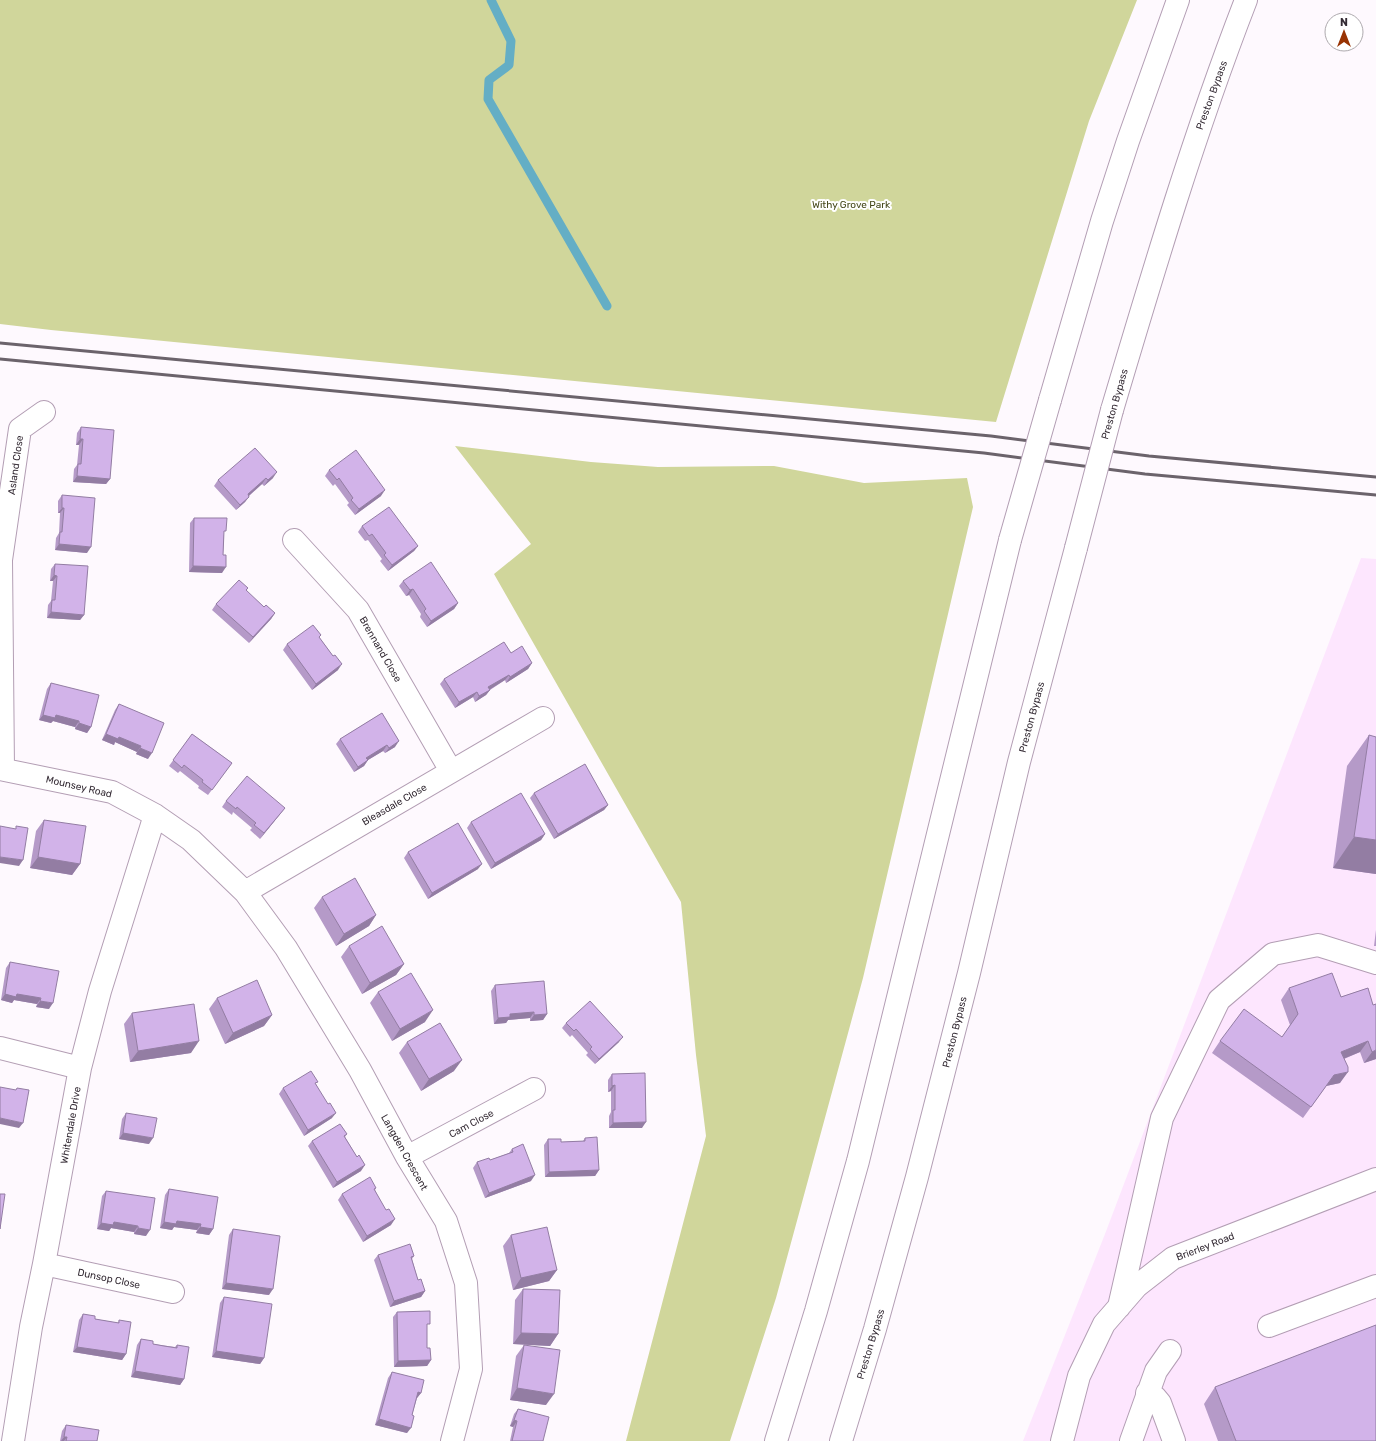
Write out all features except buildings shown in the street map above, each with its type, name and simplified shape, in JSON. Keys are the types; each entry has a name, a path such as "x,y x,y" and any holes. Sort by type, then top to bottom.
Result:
{"main road":[{"path":"776,1441 816,1311 858,1161 1010,540 1102,221 1118,170 1178,0"},
{"name":"Preston Bypass","path":"840,1441 875,1328 917,1177 969,973 1018,762 1112,410 1160,250 1197,135 1246,0"},
{"name":"Asland Close","path":"1,769 2,560 20,429 44,412"},
{"name":"Brennand Close","path":"294,540 358,610 451,771"},
{"name":"Bleasdale Close","path":"244,892 543,718"},
{"name":"Mounsey Road","path":"1,769 112,792 155,815 191,840 244,892"},
{"name":"Whitendale Drive","path":"13,1441 31,1327 80,1068 100,991 155,815"},
{"name":"Langden Crescent","path":"244,892 286,948 360,1070 407,1156 446,1221 466,1283 471,1368 452,1441"},
{"path":"1119,1307 1162,1118 1219,1000 1274,954 1318,945 1376,963"},
{"path":"0,1048 80,1068"},
{"name":"Cam Close","path":"407,1156 534,1089"},
{"name":"Brierley Road","path":"1062,1441 1079,1376 1104,1324 1137,1286 1173,1258 1376,1179"},
{"name":"Dunsop Close","path":"44,1264 173,1292"},
{"path":"1269,1326 1376,1286"},
{"path":"1131,1441 1156,1371 1170,1352"},
{"path":"1147,1393 1155,1397 1160,1403 1174,1441"}],"shaded area":[{"path":"1361,558 1376,559 1376,1441 1023,1441 1105,1234"}],"green space":[{"name":"Withy Grove Park","path":"0,0 1137,0 1089,121 996,422 0,324"},
{"path":"455,446 591,462 658,467 774,466 864,483 967,478 973,507 863,978 776,1298 730,1441 626,1441 706,1136 696,1055 681,902 494,574 531,544"}],"waterway":[{"path":"491,0 511,41 509,65 489,80 488,99 607,306"}],"railway":[{"path":"0,343 991,436 1149,456 1376,477"},
{"path":"0,359 984,453 1145,474 1376,495"}]}
